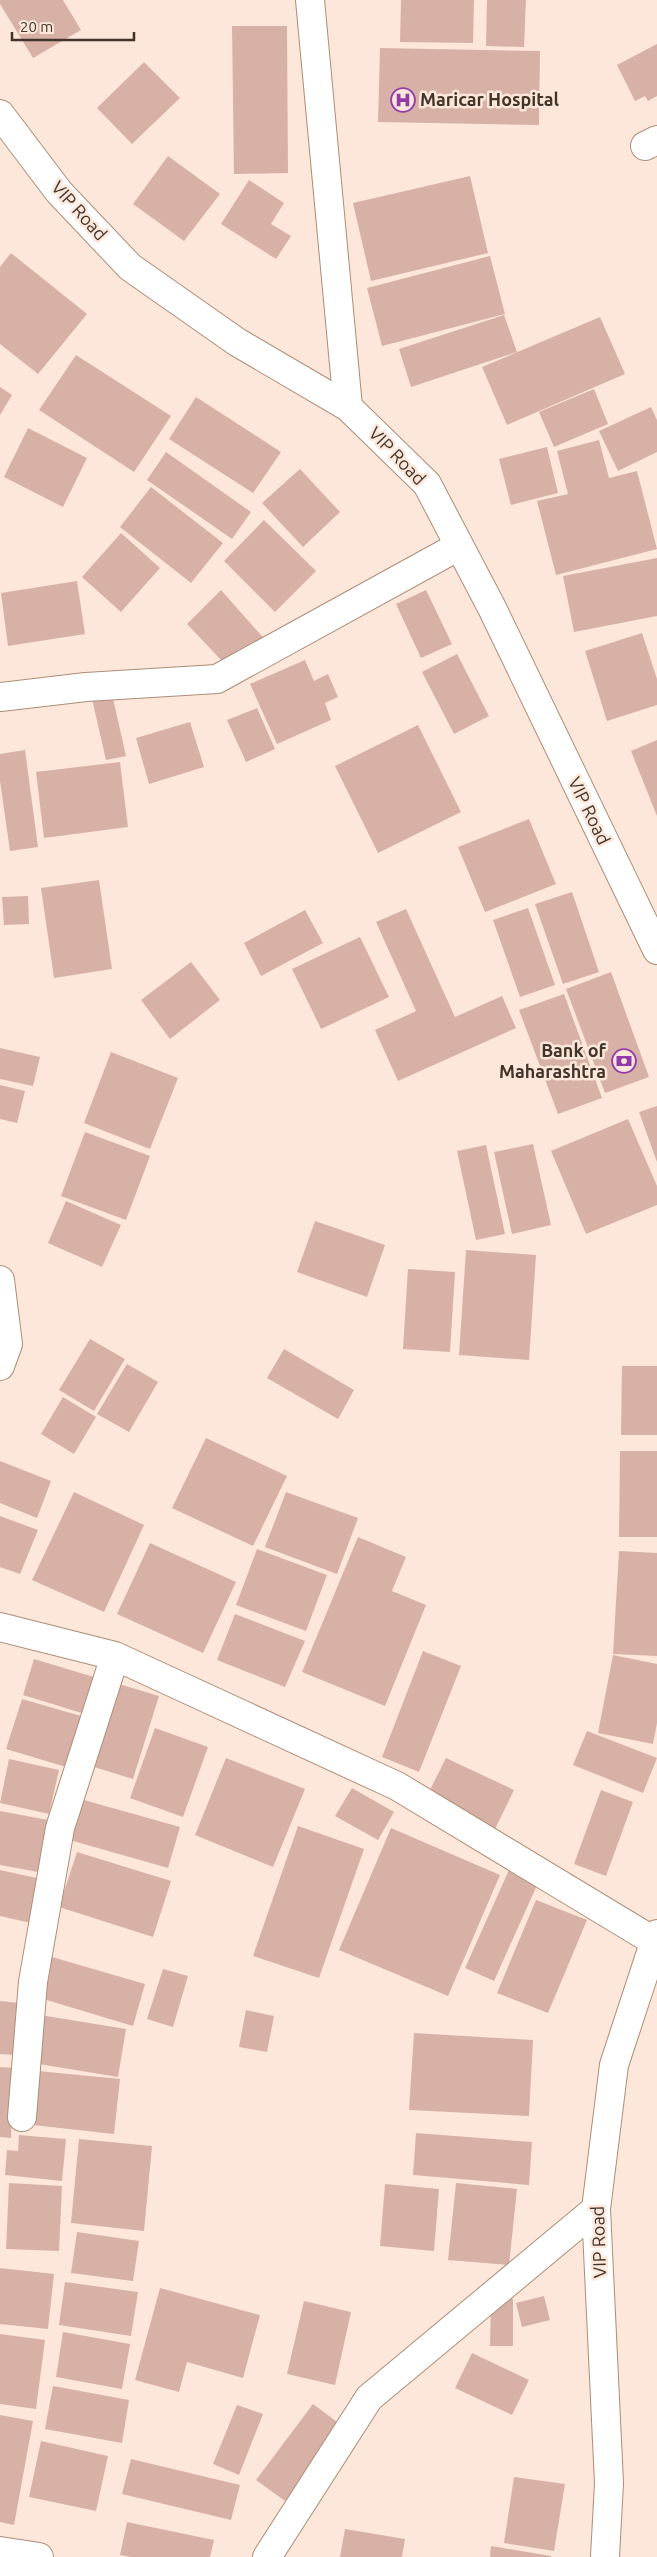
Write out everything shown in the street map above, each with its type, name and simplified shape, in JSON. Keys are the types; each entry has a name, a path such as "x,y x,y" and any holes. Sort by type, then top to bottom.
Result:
{"main road":[{"path":"310,0 348,407"},
{"name":"VIP Road","path":"0,114 59,192 130,267 237,342 348,407 427,484 492,608 657,950"},
{"path":"0,697 86,687 217,678 459,546"},
{"path":"0,1280 8,1344 0,1366"},
{"path":"0,1627 115,1656 397,1786 656,1940"},
{"path":"22,2117 33,1982 60,1828 115,1656"},
{"name":"VIP Road","path":"605,2557 609,2483 596,2209 614,2065 656,1940"},
{"path":"267,2557 369,2398 596,2209"},
{"path":"0,2551 39,2557"}],"building":[{"path":"0,0 63,0 81,30 33,58 0,4"},
{"path":"401,0 474,0 473,43 400,42"},
{"path":"487,0 526,0 524,47 486,46"},
{"path":"232,26 287,26 288,173 234,174"},
{"path":"657,44 657,96 648,101 645,96 635,101 617,65"},
{"path":"380,48 540,51 539,125 378,122"},
{"path":"144,62 180,98 132,144 97,108"},
{"path":"168,156 220,194 184,241 133,204"},
{"path":"470,176 488,253 371,281 353,203"},
{"path":"249,180 284,203 271,224 291,236 276,259 221,224"},
{"path":"11,253 87,314 38,374 0,344 0,267"},
{"path":"490,256 505,314 382,346 367,288"},
{"path":"504,315 517,352 411,387 399,349"},
{"path":"600,317 625,374 507,425 482,367"},
{"path":"76,355 171,416 134,472 39,410"},
{"path":"0,387 12,395 0,415"},
{"path":"594,389 608,424 554,447 539,412"},
{"path":"196,397 281,452 253,493 169,439"},
{"path":"651,407 657,420 657,452 618,471 599,431"},
{"path":"28,428 87,458 63,507 4,477"},
{"path":"599,440 609,478 637,471 657,549 556,575 537,501 568,494 557,451"},
{"path":"547,447 558,493 511,505 499,459"},
{"path":"166,452 251,512 232,539 147,480"},
{"path":"300,469 340,512 303,547 262,503"},
{"path":"151,487 223,543 191,583 120,527"},
{"path":"264,520 316,571 275,612 224,561"},
{"path":"121,533 160,568 121,612 82,577"},
{"path":"657,558 657,616 574,632 563,576"},
{"path":"77,581 85,634 8,646 1,593"},
{"path":"221,590 269,644 223,662 187,624"},
{"path":"426,590 452,644 421,658 396,604"},
{"path":"642,633 657,679 657,705 607,721 585,651"},
{"path":"457,654 489,716 454,734 422,672"},
{"path":"305,660 314,681 328,674 338,697 325,703 331,720 277,744 250,684"},
{"path":"112,694 126,756 106,760 92,699"},
{"path":"257,708 275,749 246,762 227,720"},
{"path":"190,722 204,767 149,784 136,738"},
{"path":"418,725 461,812 378,853 335,766"},
{"path":"657,740 657,816 631,751"},
{"path":"25,750 38,847 10,851 0,781 0,754"},
{"path":"120,762 128,827 44,838 36,772"},
{"path":"529,819 556,884 485,912 458,847"},
{"path":"99,880 112,969 54,978 41,888"},
{"path":"572,892 599,972 563,984 535,904"},
{"path":"28,896 29,924 4,925 2,897"},
{"path":"528,908 555,985 520,997 493,920"},
{"path":"406,909 455,1017 502,996 516,1028 398,1081 375,1030 416,1011 376,922"},
{"path":"305,910 323,943 261,976 244,943"},
{"path":"360,937 389,997 321,1029 292,969"},
{"path":"191,962 220,1000 170,1039 141,1000"},
{"path":"611,972 649,1077 605,1093 566,989"},
{"path":"564,994 602,1098 558,1114 519,1010"},
{"path":"0,1048 40,1057 33,1086 0,1079"},
{"path":"111,1052 178,1078 150,1149 84,1123"},
{"path":"0,1085 25,1091 17,1123 0,1119"},
{"path":"657,1106 657,1162 639,1112"},
{"path":"628,1119 657,1186 657,1205 586,1234 551,1151"},
{"path":"85,1132 150,1156 126,1220 61,1196"},
{"path":"533,1144 551,1225 512,1234 494,1152"},
{"path":"486,1145 505,1234 476,1240 457,1151"},
{"path":"66,1201 121,1225 102,1267 48,1243"},
{"path":"315,1221 385,1245 367,1297 297,1272"},
{"path":"466,1250 536,1255 529,1360 459,1355"},
{"path":"408,1269 455,1272 450,1352 403,1349"},
{"path":"90,1339 125,1359 94,1411 59,1390"},
{"path":"284,1349 354,1390 338,1419 267,1378"},
{"path":"127,1364 158,1382 129,1432 97,1414"},
{"path":"622,1366 657,1366 657,1435 621,1435"},
{"path":"63,1397 96,1417 74,1454 41,1434"},
{"path":"206,1438 287,1476 253,1546 172,1508"},
{"path":"620,1451 657,1451 657,1537 619,1537"},
{"path":"0,1461 51,1481 37,1518 0,1503"},
{"path":"74,1492 144,1525 104,1612 32,1580"},
{"path":"286,1492 358,1518 337,1574 265,1547"},
{"path":"0,1516 38,1530 20,1574 0,1567"},
{"path":"358,1537 406,1557 392,1591 426,1605 385,1706 302,1672"},
{"path":"150,1543 236,1582 203,1653 117,1614"},
{"path":"257,1549 327,1575 306,1631 236,1605"},
{"path":"619,1551 657,1553 657,1656 613,1654"},
{"path":"235,1614 305,1641 285,1687 217,1660"},
{"path":"423,1651 461,1666 419,1772 382,1757"},
{"path":"613,1655 657,1664 657,1723 653,1744 598,1733"},
{"path":"34,1659 97,1678 85,1714 23,1695"},
{"path":"119,1684 159,1696 133,1779 94,1767"},
{"path":"22,1699 81,1716 66,1767 6,1749"},
{"path":"155,1728 208,1747 183,1817 130,1798"},
{"path":"587,1731 657,1758 643,1793 573,1765"},
{"path":"226,1758 305,1789 273,1867 195,1835"},
{"path":"446,1758 514,1790 495,1829 427,1796"},
{"path":"9,1759 59,1770 49,1814 0,1803"},
{"path":"352,1788 394,1812 378,1840 335,1816"},
{"path":"601,1790 633,1802 606,1876 574,1864"},
{"path":"77,1798 180,1827 168,1868 66,1839"},
{"path":"0,1811 48,1820 38,1872 0,1865"},
{"path":"298,1826 364,1849 319,1978 253,1956"},
{"path":"391,1828 500,1875 448,1996 339,1950"},
{"path":"77,1852 171,1881 153,1937 59,1907"},
{"path":"0,1870 41,1879 31,1923 0,1916"},
{"path":"509,1870 538,1883 494,1981 465,1968"},
{"path":"536,1900 587,1920 548,2013 497,1993"},
{"path":"52,1957 145,1984 133,2026 40,1998"},
{"path":"163,1969 188,1976 173,2027 147,2019"},
{"path":"0,2001 19,2003 15,2055 0,2054"},
{"path":"246,2010 274,2016 267,2052 239,2047"},
{"path":"40,2015 126,2029 118,2077 33,2063"},
{"path":"414,2033 533,2040 529,2116 409,2110"},
{"path":"0,2067 13,2068 11,2138 0,2137"},
{"path":"38,2071 120,2079 114,2134 33,2125"},
{"path":"416,2133 532,2142 529,2185 413,2175"},
{"path":"19,2135 66,2139 62,2181 5,2175 7,2150 18,2151"},
{"path":"79,2139 152,2146 144,2231 71,2223"},
{"path":"9,2183 62,2186 59,2251 6,2249"},
{"path":"456,2183 517,2189 509,2265 448,2260"},
{"path":"385,2184 439,2189 434,2251 380,2246"},
{"path":"77,2232 139,2241 133,2281 71,2273"},
{"path":"0,2268 54,2274 48,2329 0,2324"},
{"path":"65,2282 138,2292 131,2336 59,2325"},
{"path":"160,2288 260,2315 243,2378 187,2362 179,2392 135,2380"},
{"path":"544,2296 550,2320 522,2327 516,2303"},
{"path":"491,2299 513,2299 513,2346 490,2346"},
{"path":"304,2301 351,2312 335,2385 287,2374"},
{"path":"63,2332 130,2344 122,2389 56,2377"},
{"path":"0,2334 45,2340 36,2409 0,2404"},
{"path":"472,2353 529,2380 512,2415 455,2388"},
{"path":"53,2386 129,2400 122,2443 45,2429"},
{"path":"313,2404 341,2425 285,2501 256,2480"},
{"path":"237,2405 263,2414 239,2475 213,2464"},
{"path":"0,2415 33,2421 14,2525 0,2522"},
{"path":"41,2441 108,2456 96,2511 29,2497"},
{"path":"131,2459 240,2485 231,2520 122,2494"},
{"path":"514,2477 565,2484 554,2551 504,2543"},
{"path":"127,2522 214,2540 210,2557 131,2557 120,2555"},
{"path":"345,2529 405,2539 402,2557 340,2557"},
{"path":"491,2546 551,2556 551,2557 490,2557"}],"place":[{"name":"Maricar Hospital","path":"403,100"},
{"name":"Bank of Maharashtra","path":"624,1061"}]}
